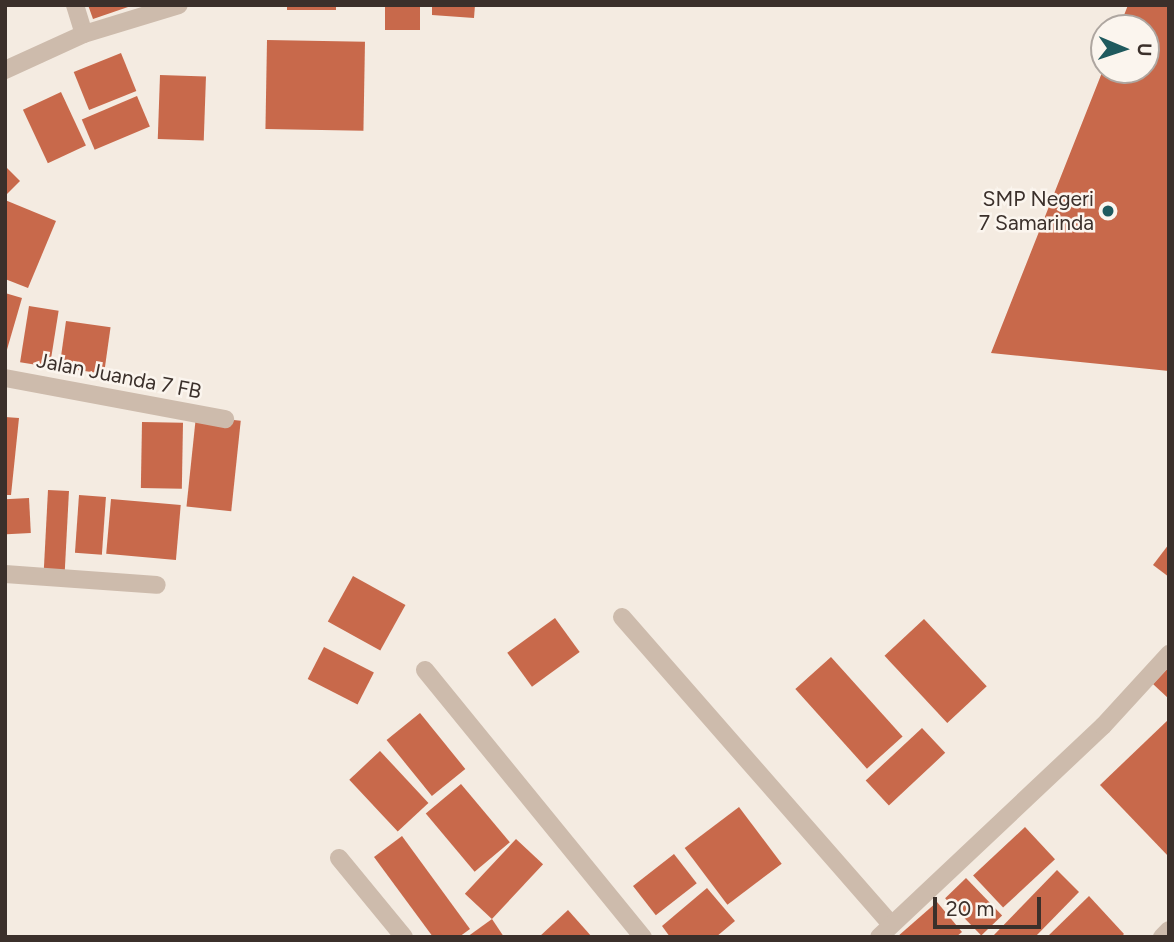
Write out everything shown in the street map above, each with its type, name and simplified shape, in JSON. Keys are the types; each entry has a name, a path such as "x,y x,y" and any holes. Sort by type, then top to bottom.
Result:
{"street":[{"path":"75,5 84,34"},
{"path":"5,70 84,34 179,5"},
{"name":"Jalan Juanda 7 FB","path":"5,378 225,419"},
{"path":"5,574 156,584"},
{"path":"622,617 885,931 1103,726 1169,654"},
{"path":"425,670 643,937"},
{"path":"339,858 404,937"},
{"path":"1163,937 1169,930"}],"building":[{"path":"88,5 131,5 131,6 93,19"},
{"path":"287,5 336,5 336,10 287,10"},
{"path":"385,5 420,5 420,30 385,30"},
{"path":"432,5 475,5 474,18 432,15"},
{"name":"SMP Negeri 7 Samarinda","path":"1128,5 1169,5 1169,371 991,353 1097,84 1160,84 1160,14 1124,14"},
{"path":"267,40 365,42 363,131 265,129"},
{"path":"121,53 136,91 89,110 74,72"},
{"path":"160,75 206,77 204,141 158,139"},
{"path":"61,92 86,145 48,163 23,110"},
{"path":"137,96 150,126 95,150 82,119"},
{"path":"5,166 20,181 5,196"},
{"path":"5,200 56,221 28,288 5,279"},
{"path":"5,293 22,298 6,353 5,353"},
{"path":"29,306 59,311 50,367 20,362"},
{"path":"66,321 111,327 104,374 59,368"},
{"path":"196,416 241,421 231,511 186,507"},
{"path":"5,417 19,418 11,495 5,495"},
{"path":"142,422 183,423 182,489 141,488"},
{"path":"48,490 69,491 64,577 43,576"},
{"path":"79,495 106,497 102,555 75,553"},
{"path":"29,498 31,533 7,534 5,499"},
{"path":"111,499 181,505 176,560 106,554"},
{"path":"1169,544 1169,577 1153,565"},
{"path":"353,576 405,605 380,651 328,621"},
{"path":"555,618 580,652 532,687 507,653"},
{"path":"924,619 987,686 947,723 885,656"},
{"path":"324,647 374,672 358,704 308,679"},
{"path":"831,657 903,737 867,769 795,689"},
{"path":"1169,667 1169,699 1153,684"},
{"path":"420,713 465,769 432,796 387,740"},
{"path":"1169,719 1169,857 1100,785"},
{"path":"922,728 945,753 889,805 866,781"},
{"path":"380,751 428,803 398,832 349,780"},
{"path":"461,784 510,842 475,872 426,814"},
{"path":"739,807 782,864 727,905 685,848"},
{"path":"1025,827 1055,859 1003,908 973,875"},
{"path":"402,836 470,929 459,937 433,937 374,857"},
{"path":"516,839 543,864 492,919 465,894"},
{"path":"674,854 697,883 656,915 633,886"},
{"path":"1057,870 1079,892 1035,937 992,937"},
{"path":"966,878 1002,915 981,936 945,898"},
{"path":"707,888 735,921 716,937 670,937 662,926"},
{"path":"1089,896 1124,934 1121,937 1047,937"},
{"path":"937,902 962,932 956,937 897,937"},
{"path":"568,910 592,937 539,937"},
{"path":"492,919 504,937 467,937"}],"place":[{"name":"SMP Negeri 7 Samarinda","path":"1108,211"}]}
